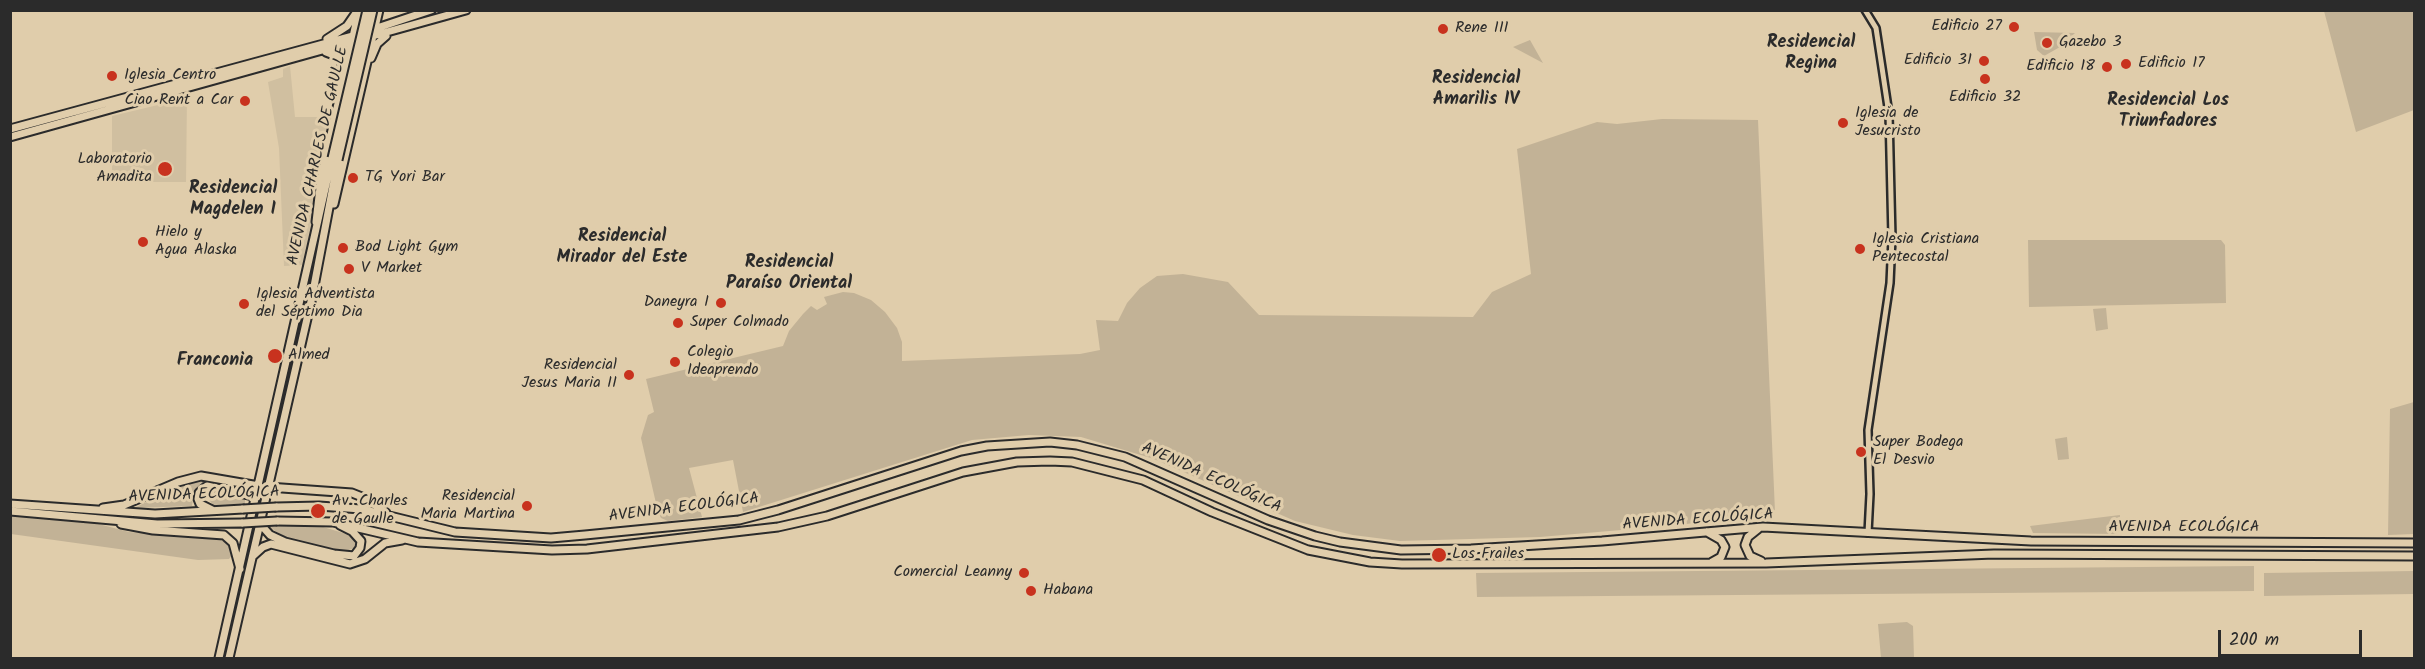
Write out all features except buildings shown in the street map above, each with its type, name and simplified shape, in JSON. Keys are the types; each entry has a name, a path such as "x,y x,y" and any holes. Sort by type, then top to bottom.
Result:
{"main road":[{"path":"316,233 316,206 358,10"},
{"path":"316,49 352,21 358,10"},
{"name":"AVENIDA CHARLES DE GAULLE","path":"229,658 328,224 335,159 367,10"},
{"name":"AVENIDA CHARLES DE GAULLE","path":"219,658 316,233 373,10"},
{"path":"328,224 379,10"},
{"path":"10,137 316,49 431,10"},
{"path":"10,129 316,49 351,44 466,10"},
{"path":"363,77 378,42 407,26"},
{"path":"316,49 339,57 343,65 343,76"},
{"name":"AVENIDA ECOLÓGICA","path":"10,504 155,514 319,506 361,509 455,532 551,538 739,520 778,510 962,451 987,446 1050,442 1077,445 1125,456 1268,520 1340,542 1401,550 1470,549 1763,527 2063,541 2415,543"},
{"path":"254,556 263,547 271,544 350,564 365,559 385,543 408,540 462,546 552,550 743,533 827,516 963,472 1017,462 1050,461 1122,473 1162,487 1212,512 1291,544 1370,562 1402,564 1582,562 1706,564 2005,554 2415,555"},
{"path":"94,511 124,505 188,478 201,476 259,486"},
{"path":"215,511 200,504 198,499 199,493 207,486 256,497"},
{"path":"268,487 352,493 367,499 391,516"},
{"name":"AVENIDA ECOLÓGICA","path":"10,511 166,524 333,522 408,540"},
{"path":"113,520 136,528 224,535 232,543 240,569"},
{"path":"261,525 270,535 285,542 334,554 354,556 360,548 358,536 333,522"},
{"path":"1763,527 1751,533 1745,545 1750,556 1766,562"},
{"path":"1706,531 1721,540 1725,547 1721,557 1706,564"}],"street":[{"path":"1865,10 1876,28 1888,114 1892,238 1890,283 1868,430 1869,533"}],"shaded area":[{"path":"2324,11 2414,11 2414,110 2356,132"},
{"path":"2034,32 2075,33 2060,47 2044,56 2037,50"},
{"path":"1530,40 1543,63 1513,47"},
{"path":"290,66 295,117 330,117 314,189 312,229 305,265 284,266 279,148 268,82 283,77 283,69"},
{"path":"187,98 186,182 112,182 112,116"},
{"path":"1662,119 1758,120 1775,512 1679,525 1540,537 1400,541 1353,535 1295,521 1154,459 1081,437 1029,435 972,440 743,512 733,460 689,468 702,517 668,521 661,518 658,512 641,438 648,415 654,412 646,379 783,346 789,331 811,306 817,310 827,304 824,297 843,292 854,293 871,300 885,312 897,328 902,342 902,361 1080,354 1100,350 1096,320 1118,321 1127,303 1140,288 1157,276 1183,274 1228,282 1259,315 1473,317 1492,292 1531,274 1517,149 1597,122 1617,124"},
{"path":"2028,240 2221,240 2225,245 2226,303 2029,307"},
{"path":"2106,308 2108,329 2096,331 2093,309"},
{"path":"2414,402 2414,534 2388,535 2390,409"},
{"path":"2067,437 2069,459 2058,460 2055,439"},
{"path":"205,479 208,481 194,491 192,506 134,508 180,486"},
{"path":"210,492 236,496 245,500 245,504 213,505 207,497"},
{"path":"11,514 95,523 129,532 219,539 230,545 233,554 229,559 198,560 11,534"},
{"path":"2120,515 2119,530 2116,534 2033,533 2030,526"},
{"path":"316,525 347,534 356,542 354,548 344,552 284,538 269,526"},
{"path":"2254,566 2254,591 1477,597 1476,573"},
{"path":"2414,571 2414,594 2264,596 2264,573"},
{"path":"1907,622 1913,626 1914,658 1881,658 1878,624"}],"place":[{"name":"Edificio 27","path":"2014,27"},
{"name":"Rene III","path":"1443,29"},
{"name":"Gazebo 3","path":"2047,43"},
{"name":"Edificio 31","path":"1984,61"},
{"name":"Edificio 17","path":"2126,64"},
{"name":"Edificio 18","path":"2107,67"},
{"name":"Iglesia Centro","path":"112,76"},
{"name":"Edificio 32","path":"1985,79"},
{"name":"Ciao Rent a Car","path":"245,101"},
{"name":"Iglesia de Jesucristo","path":"1843,123"},
{"name":"Laboratorio Amadita","path":"165,169"},
{"name":"TG Yori Bar","path":"353,178"},
{"name":"Hielo y Agua Alaska","path":"143,242"},
{"name":"Bod Light Gym","path":"343,248"},
{"name":"Iglesia Cristiana Pentecostal","path":"1860,249"},
{"name":"V Market","path":"349,269"},
{"name":"Daneyra I","path":"721,303"},
{"name":"Iglesia Adventista del Séptimo Dia","path":"244,304"},
{"name":"Super Colmado","path":"678,323"},
{"name":"Almed","path":"275,356"},
{"name":"Colegio Ideaprendo","path":"675,362"},
{"name":"Residencial Jesus Maria II","path":"629,375"},
{"name":"Super Bodega El Desvio","path":"1861,452"},
{"name":"Residencial Maria Martina","path":"527,506"},
{"name":"Av. Charles de Gaulle","path":"318,511"},
{"name":"Los Frailes","path":"1439,555"},
{"name":"Comercial Leanny","path":"1024,573"},
{"name":"Habana","path":"1031,591"}],"district":[{"name":"Residencial Regina","path":"1811,54"},
{"name":"Residencial Amarilis IV","path":"1476,90"},
{"name":"Residencial Los Triunfadores","path":"2168,112"},
{"name":"Residencial Magdelen I","path":"233,200"},
{"name":"Residencial Mirador del Este","path":"622,248"},
{"name":"Residencial Paraíso Oriental","path":"789,274"},
{"name":"Franconia","path":"215,362"}]}
